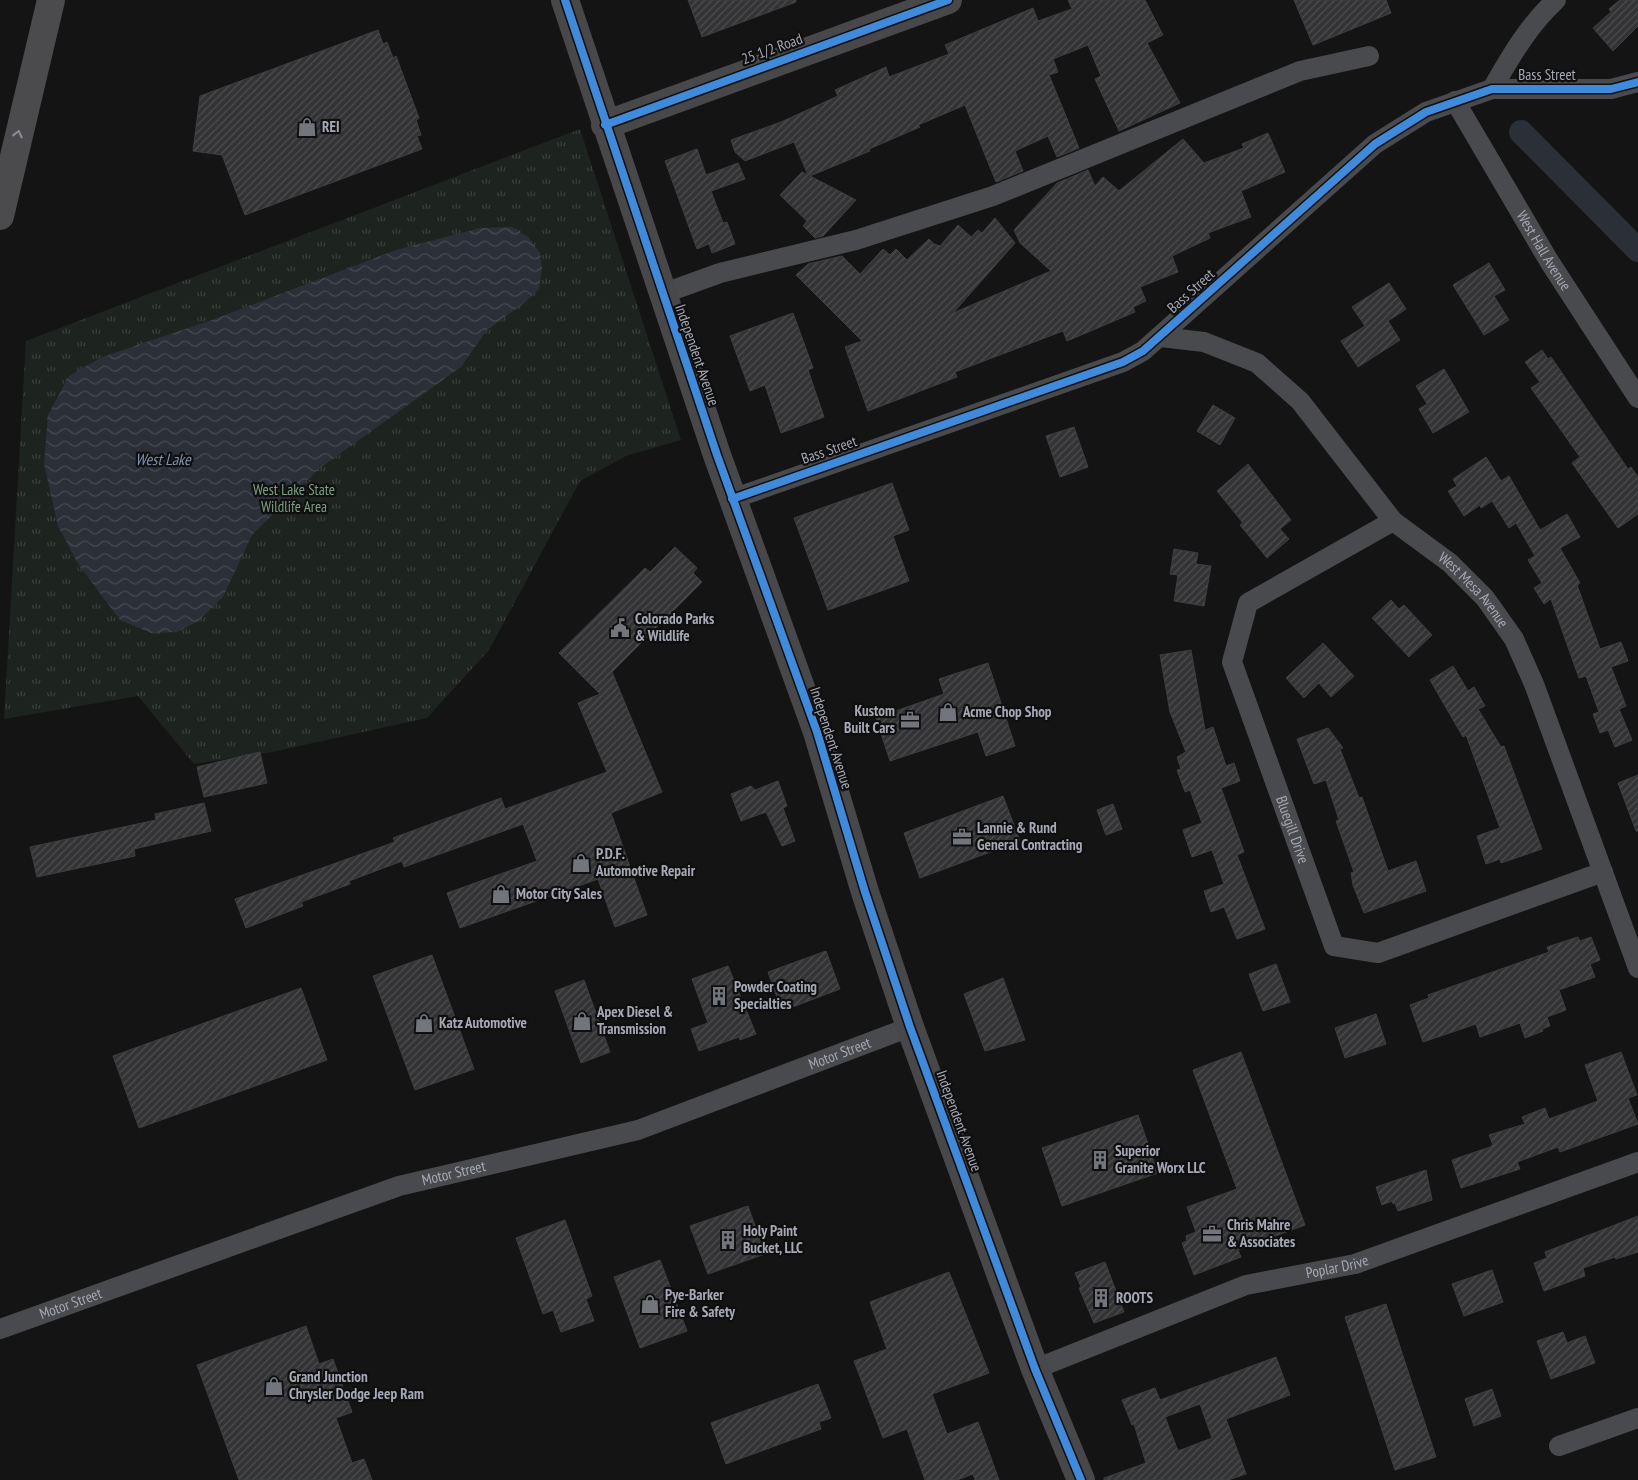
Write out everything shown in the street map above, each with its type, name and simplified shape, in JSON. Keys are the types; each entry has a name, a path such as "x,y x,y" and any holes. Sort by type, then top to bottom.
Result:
{"highway":[{"path":"0,216 51,0"}],"street":[{"name":"Independent Avenue","path":"565,0 605,125 732,499 817,732 865,892 910,1027 1035,1369 1081,1480"},
{"name":"25 1/2 Road","path":"605,125 948,0"},
{"path":"1492,89 1518,44 1538,16 1556,0"},
{"path":"662,294 720,273 856,240 993,196 1300,71 1368,56"},
{"name":"Bass Street","path":"732,499 1123,362 1143,351 1161,337 1375,144 1426,112 1455,100 1492,89 1611,89 1638,82"},
{"name":"West Hall Avenue","path":"1455,100 1549,261 1638,398"},
{"name":"West Mesa Avenue","path":"1161,337 1204,342 1257,363 1300,401 1393,521 1450,563 1485,598 1514,639 1534,684 1638,968"},
{"name":"Bluegill Drive","path":"1393,521 1248,603 1232,662 1334,946 1378,954 1603,872"},
{"name":"Motor Street","path":"0,1329 399,1186 638,1130 910,1027"},
{"name":"Poplar Drive","path":"1035,1369 1246,1285 1355,1264 1638,1162"},
{"path":"1559,1446 1638,1418"}],"green space":[{"name":"West Lake State Wildlife Area","path":"580,129 681,440 626,456 580,481 489,650 427,718 272,752 194,764 138,696 4,719 26,341"}],"water":[{"name":"West Lake","path":"512,227 528,237 540,253 542,269 539,289 524,303 487,330 461,367 320,468 252,535 223,597 197,622 177,632 151,633 120,620 78,564 58,526 44,464 48,415 69,376 102,357 209,321 396,250 480,228"}],"building":[{"path":"688,0 796,0 796,2 702,37"},
{"path":"1068,0 1145,0 1163,35 1147,43 1180,103 1119,131 1095,79 1101,76 1088,45 1053,59 1058,72 1049,75 1079,148 1057,157 1048,136 1015,151 1023,171 996,182 965,105 918,125 920,127 869,149 870,151 810,176 856,200 823,236 815,238 803,226 807,221 780,195 802,172 808,175 794,142 745,161 735,152 731,140 781,122 838,96 835,90 886,67 889,77 949,54 945,45 1033,8 1038,21 1072,9"},
{"path":"1294,0 1386,0 1391,13 1313,45"},
{"path":"1620,0 1638,0 1638,26 1613,51 1593,28 1611,12 1609,9"},
{"name":"REI","path":"378,30 383,44 387,42 393,58 396,56 419,118 416,120 421,135 417,136 422,149 245,215 222,155 193,151 200,96"},
{"path":"1268,133 1285,172 1241,191 1251,217 1208,233 1210,238 1172,256 1178,272 1140,287 1146,301 1133,307 1135,312 1067,341 1063,331 955,372 957,377 868,411 845,347 862,341 796,275 808,264 842,256 860,274 883,249 890,255 896,249 907,260 929,239 934,244 940,246 958,225 971,237 978,230 982,233 995,218 1015,243 953,313 1051,271 1020,243 1014,230 1057,183 1088,170 1095,186 1103,177 1119,191 1183,139 1204,163 1244,148 1242,144"},
{"path":"697,149 706,175 738,163 745,179 711,191 723,223 727,222 735,244 712,253 709,244 697,249 665,161"},
{"path":"1489,263 1505,290 1494,296 1509,320 1484,335 1453,285"},
{"path":"1389,283 1406,309 1388,321 1400,340 1358,367 1341,341 1365,326 1352,307"},
{"path":"793,313 813,368 808,370 824,417 781,433 765,385 750,391 730,336"},
{"path":"1542,350 1548,359 1551,357 1628,469 1631,467 1638,477 1638,514 1618,528 1572,463 1580,457 1531,388 1540,382 1525,362"},
{"path":"1444,369 1469,412 1433,433 1419,409 1427,404 1416,386"},
{"path":"1213,405 1235,418 1220,445 1197,431"},
{"path":"1074,427 1088,467 1060,477 1046,436"},
{"path":"1486,457 1501,481 1509,476 1540,530 1567,514 1580,537 1560,548 1580,583 1577,585 1600,649 1621,642 1628,661 1611,667 1626,706 1619,709 1632,740 1615,747 1608,730 1600,733 1593,714 1599,712 1586,676 1579,678 1551,599 1544,604 1534,588 1542,583 1528,560 1535,556 1516,523 1509,528 1492,501 1481,508 1480,505 1464,516 1448,491 1457,486 1453,479"},
{"path":"1248,464 1291,520 1280,529 1289,539 1267,558 1240,525 1243,523 1217,491"},
{"path":"892,483 909,530 893,536 909,581 828,610 794,518"},
{"path":"675,547 697,568 693,573 702,582 612,672 662,792 611,813 647,915 615,927 598,879 460,928 447,893 537,861 523,824 404,867 402,861 349,881 350,884 301,902 303,906 246,928 235,899 395,842 393,838 501,798 505,809 607,772 578,703 600,694 559,653 645,568 650,572"},
{"path":"1174,549 1198,553 1196,564 1211,566 1204,606 1174,601 1178,575 1170,574"},
{"path":"1391,600 1399,609 1404,605 1432,635 1409,657 1372,618"},
{"path":"1323,643 1354,676 1331,697 1319,683 1304,698 1286,678"},
{"path":"1191,650 1205,730 1213,727 1226,766 1234,763 1240,781 1221,788 1244,852 1237,855 1265,929 1237,939 1224,907 1211,912 1204,891 1224,884 1212,850 1192,857 1183,830 1202,823 1190,790 1185,792 1177,770 1181,769 1177,757 1186,752 1170,712 1160,655"},
{"name":"Acme Chop Shop","path":"988,663 1015,746 986,756 978,732 890,761 876,718 944,694 939,679"},
{"path":"1453,666 1468,691 1474,687 1485,706 1478,709 1501,747 1504,746 1542,849 1501,863 1500,859 1486,864 1477,836 1500,828 1466,735 1463,737 1430,680"},
{"path":"1328,728 1343,748 1340,749 1359,798 1362,797 1388,871 1416,861 1426,891 1364,913 1353,885 1351,873 1354,872 1336,821 1339,820 1326,780 1314,784 1297,739"},
{"path":"260,752 267,783 204,797 197,767"},
{"path":"1638,775 1638,831 1636,831 1618,783"},
{"path":"778,781 787,806 783,808 795,841 782,846 766,812 741,821 731,794 751,786 755,790"},
{"name":"Lannie & Rund General Contracting","path":"1003,796 1020,841 920,878 904,833"},
{"path":"204,803 211,831 134,849 135,856 37,877 30,847 156,820 155,814"},
{"path":"1113,804 1122,829 1106,835 1097,810"},
{"path":"1578,937 1580,941 1591,937 1600,960 1590,964 1595,977 1559,990 1566,1010 1547,1017 1550,1026 1542,1029 1543,1031 1525,1038 1520,1023 1480,1037 1476,1024 1423,1042 1410,1005 1429,998 1428,995 1549,952 1547,947"},
{"path":"826,951 840,989 782,1011 768,972"},
{"name":"Katz Automotive","path":"432,955 474,1069 415,1090 373,976"},
{"path":"1276,964 1290,1002 1263,1011 1249,974"},
{"name":"Powder Coating Specialties","path":"728,966 756,1034 740,1040 739,1037 699,1051 691,1029 708,1023 692,979"},
{"path":"1003,978 1025,1040 985,1051 964,994"},
{"name":"Apex Diesel & Transmission","path":"584,980 610,1052 581,1063 555,991"},
{"path":"301,988 327,1060 139,1128 113,1056"},
{"path":"1376,1014 1386,1044 1345,1058 1335,1028"},
{"path":"1241,1052 1305,1225 1238,1250 1241,1257 1194,1275 1182,1243 1187,1241 1186,1236 1196,1232 1187,1207 1237,1189 1193,1070"},
{"path":"1621,1052 1637,1095 1628,1098 1638,1124 1560,1152 1558,1147 1517,1162 1520,1169 1461,1188 1452,1160 1490,1147 1493,1145 1489,1135 1525,1124 1522,1117 1545,1108 1549,1119 1598,1101 1585,1065"},
{"name":"Superior Granite Worx LLC","path":"1138,1115 1158,1173 1062,1206 1042,1148"},
{"path":"1426,1170 1432,1200 1398,1211 1395,1203 1393,1204 1392,1201 1382,1205 1376,1187"},
{"name":"Holy Paint Bucket, LLC","path":"748,1206 765,1254 708,1274 690,1226"},
{"path":"1638,1216 1638,1252 1616,1259 1615,1257 1583,1268 1585,1276 1544,1291 1534,1263 1547,1258 1545,1252"},
{"path":"565,1220 592,1296 586,1299 594,1321 561,1332 553,1310 543,1314 516,1238"},
{"name":"Pye-Barker Fire & Safety","path":"660,1260 687,1331 640,1348 614,1277"},
{"name":"ROOTS","path":"1105,1262 1124,1312 1094,1323 1079,1288 1081,1287 1075,1273"},
{"path":"1492,1270 1503,1302 1464,1316 1452,1284"},
{"path":"949,1272 989,1373 932,1394 947,1434 978,1422 999,1480 975,1480 973,1474 957,1480 925,1480 907,1429 883,1438 854,1361 887,1349 870,1302"},
{"path":"1386,1304 1436,1457 1395,1470 1345,1317"},
{"name":"Grand Junction Chrysler Dodge Jeep Ram","path":"306,1326 319,1364 333,1359 352,1412 336,1418 352,1463 364,1459 372,1480 239,1480 197,1365"},
{"path":"1563,1332 1567,1343 1585,1336 1595,1363 1551,1379 1537,1341"},
{"path":"1276,1357 1290,1395 1226,1419 1246,1474 1228,1480 1104,1480 1104,1478 1146,1463 1134,1424 1132,1425 1122,1400 1155,1388 1160,1400","holes":["1200,1404 1212,1438 1178,1451 1165,1417"]},
{"path":"818,1384 831,1418 819,1422 821,1429 726,1464 711,1423"},
{"path":"1492,1389 1501,1416 1474,1426 1465,1399"}],"waterway":[{"path":"1521,132 1638,250"}],"cycle path":[{"path":"565,0 717,455 817,732 865,892 910,1027 1035,1369 1081,1480"},
{"path":"605,125 948,0"},
{"path":"732,499 1123,362 1143,351 1375,144 1426,112 1492,89 1611,89 1638,82"}],"place":[{"name":"REI","path":"307,127"},
{"name":"Colorado Parks & Wildlife","path":"620,628"},
{"name":"Acme Chop Shop","path":"948,712"},
{"name":"Kustom Built Cars","path":"910,720"},
{"name":"Lannie & Rund General Contracting","path":"962,837"},
{"name":"P.D.F. Automotive Repair","path":"581,863"},
{"name":"Motor City Sales","path":"501,894"},
{"name":"Powder Coating Specialties","path":"719,996"},
{"name":"Apex Diesel & Transmission","path":"582,1021"},
{"name":"Katz Automotive","path":"424,1023"},
{"name":"Superior Granite Worx LLC","path":"1100,1160"},
{"name":"Chris Mahre & Associates","path":"1212,1234"},
{"name":"Holy Paint Bucket, LLC","path":"728,1240"},
{"name":"ROOTS","path":"1101,1298"},
{"name":"Pye-Barker Fire & Safety","path":"650,1304"},
{"name":"Grand Junction Chrysler Dodge Jeep Ram","path":"274,1386"}]}
